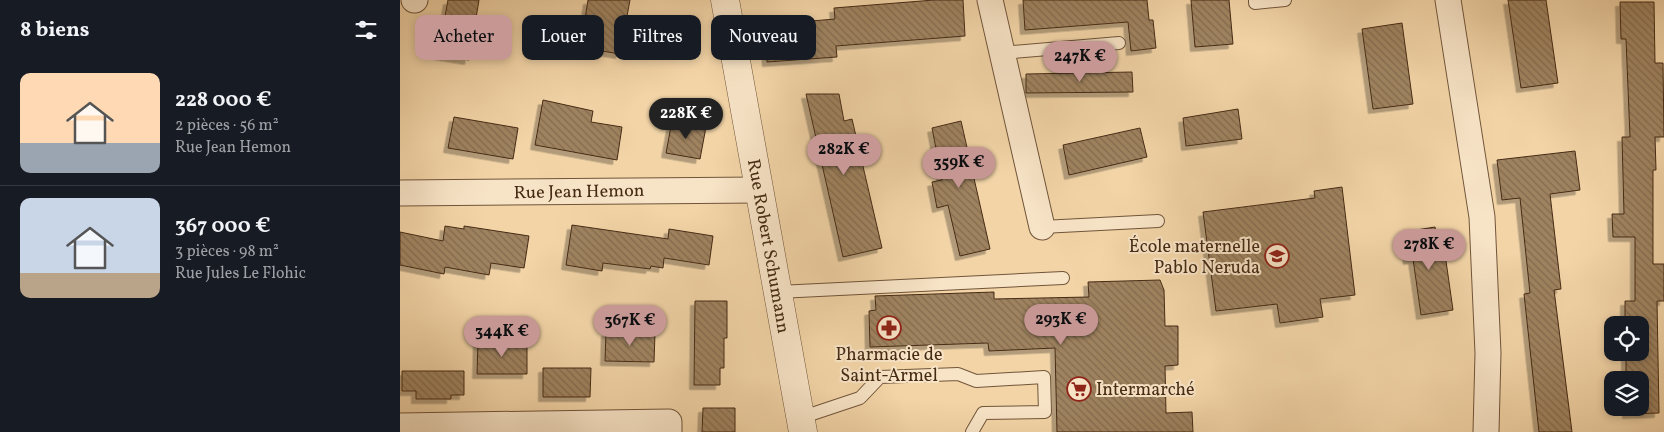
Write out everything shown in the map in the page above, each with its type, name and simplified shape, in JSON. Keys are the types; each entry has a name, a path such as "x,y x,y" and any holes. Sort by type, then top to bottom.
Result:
{"street":[{"name":"Rue Robert Schumann","path":"725,0 802,425"},
{"path":"990,0 1042,226"},
{"path":"1448,0 1482,217 1488,353 1486,432"},
{"name":"Rue Jean Hemon","path":"400,193 759,190"},
{"path":"400,426 563,428 669,422 669,432"}],"lane":[{"path":"1255,0 1255,3 1286,0"},
{"path":"1002,53 1119,44"},
{"path":"1042,226 1158,221"},
{"path":"778,292 1063,278"},
{"path":"802,425 860,398 880,377 958,374 976,381 1044,377 1045,412 983,414 972,432"}],"building":[{"path":"448,0 479,0 476,15 445,15"},
{"path":"588,0 630,0 627,15 614,15 614,53 604,51 604,15 586,15"},
{"path":"934,0 963,0 965,36 836,46 837,57 816,58 816,21 835,19 834,8"},
{"path":"1023,0 1147,0 1149,20 1153,20 1156,48 1131,51 1128,22 1025,30"},
{"path":"1191,0 1229,0 1233,44 1195,47"},
{"path":"1508,0 1546,0 1558,83 1521,88"},
{"path":"1620,2 1654,2 1655,63 1663,63 1664,137 1655,137 1656,170 1653,170 1653,264 1664,264 1664,301 1657,301 1659,413 1649,413 1649,371 1626,371 1626,361 1649,361 1649,316 1625,316 1625,301 1635,301 1635,237 1613,237 1612,214 1624,214 1622,137 1630,137 1626,39 1621,39"},
{"path":"1402,23 1413,104 1373,109 1362,29"},
{"path":"767,60 795,60 767,62"},
{"path":"1132,72 1133,92 1026,93 1026,74"},
{"path":"806,94 839,94 844,121 852,119 882,248 843,257"},
{"path":"543,100 593,111 591,122 622,127 617,160 535,145"},
{"path":"1238,109 1242,139 1186,146 1183,118"},
{"path":"454,117 518,128 513,159 448,148"},
{"path":"672,121 706,127 700,159 666,153"},
{"path":"961,121 990,249 960,256 948,205 937,208 932,182 942,180 932,128"},
{"path":"1140,128 1147,157 1069,175 1063,145"},
{"path":"1575,151 1580,190 1550,194 1561,289 1554,290 1572,432 1539,432 1524,294 1530,293 1520,198 1502,200 1497,160"},
{"path":"1342,187 1355,295 1320,299 1323,317 1280,323 1277,304 1216,311 1203,212 1315,198 1314,191"},
{"path":"572,225 668,239 669,229 713,236 709,265 664,258 663,268 651,266 650,269 603,263 602,271 566,265"},
{"path":"445,226 464,229 464,226 529,236 524,268 491,263 489,275 445,267 444,274 400,265 400,232 443,241"},
{"path":"1435,227 1439,255 1445,254 1453,310 1421,315 1413,259 1408,260 1404,232"},
{"path":"1160,280 1164,290 1165,326 1178,326 1178,365 1165,366 1166,413 1192,412 1193,432 1057,432 1055,348 989,351 988,343 870,347 869,311 876,310 875,296 994,292 994,299 1089,297 1088,282"},
{"path":"695,301 727,301 727,338 724,338 724,368 720,368 720,385 694,385"},
{"path":"606,332 655,333 654,362 605,361"},
{"path":"478,341 527,343 527,374 477,374"},
{"path":"543,368 591,368 590,397 543,397"},
{"path":"402,371 464,371 464,395 451,395 451,399 416,399 416,391 402,391"},
{"path":"703,408 735,408 735,432 702,432"}],"place":[{"name":"École maternelle Pablo Neruda","path":"1277,256"},
{"name":"Pharmacie de Saint-Armel","path":"889,328"},
{"name":"Intermarché","path":"1079,389"}]}
